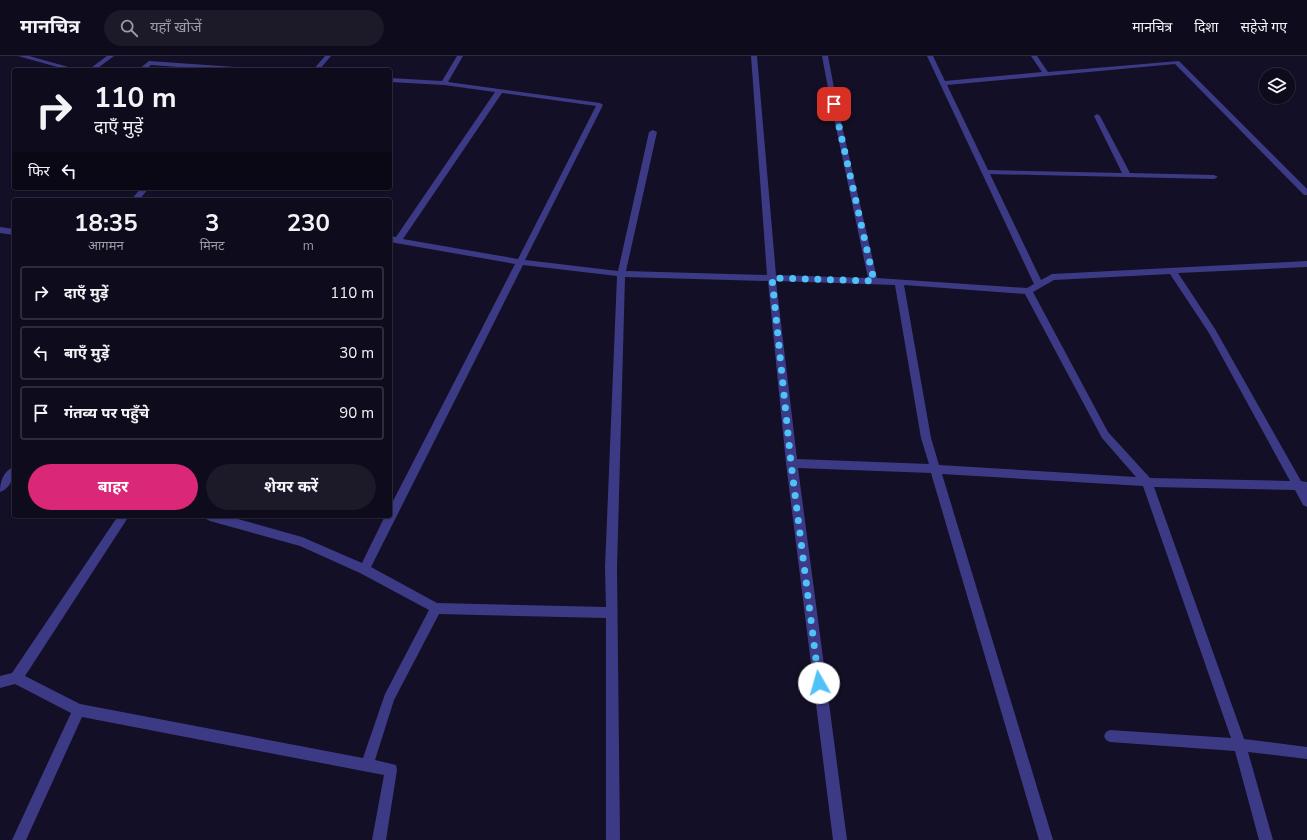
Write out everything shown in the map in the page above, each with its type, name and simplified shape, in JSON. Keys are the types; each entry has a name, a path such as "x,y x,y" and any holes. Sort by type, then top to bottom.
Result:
{"street":[{"path":"20,56 68,68"},
{"path":"94,68 111,56"},
{"path":"318,68 328,56"},
{"path":"444,83 460,56"},
{"path":"754,56 760,106 772,278 791,463 840,840"},
{"path":"825,56 834,104 874,281"},
{"path":"930,56 1039,285"},
{"path":"1034,56 1046,74"},
{"path":"1171,56 1307,193"},
{"path":"943,83 1177,62"},
{"path":"144,68 150,63 221,68"},
{"path":"392,80 444,83 600,105 392,514"},
{"path":"499,91 494,101 394,240 520,262 621,274 900,282 1028,292 1052,277 1307,264"},
{"path":"1097,116 1127,175"},
{"path":"613,840 611,560 621,274 653,132"},
{"path":"985,172 1214,177"},
{"path":"137,198 143,190"},
{"path":"0,230 12,232"},
{"path":"1172,271 1212,331 1302,486 1307,502"},
{"path":"900,282 926,438 1046,840"},
{"path":"1028,292 1105,435 1147,482 1240,745 1266,840"},
{"path":"791,463 935,469 1147,482 1302,486"},
{"path":"0,488 12,473"},
{"path":"16,678 123,518"},
{"path":"217,518 302,542 364,569 436,608 611,613"},
{"path":"364,569 390,518"},
{"path":"367,765 389,698 436,608"},
{"path":"0,682 16,678 79,710 391,770 379,840"},
{"path":"19,840 79,710"},
{"path":"1110,736 1240,745 1307,754"}],"route":[{"path":"819,683 791,463 772,278 874,281 834,104"}]}
